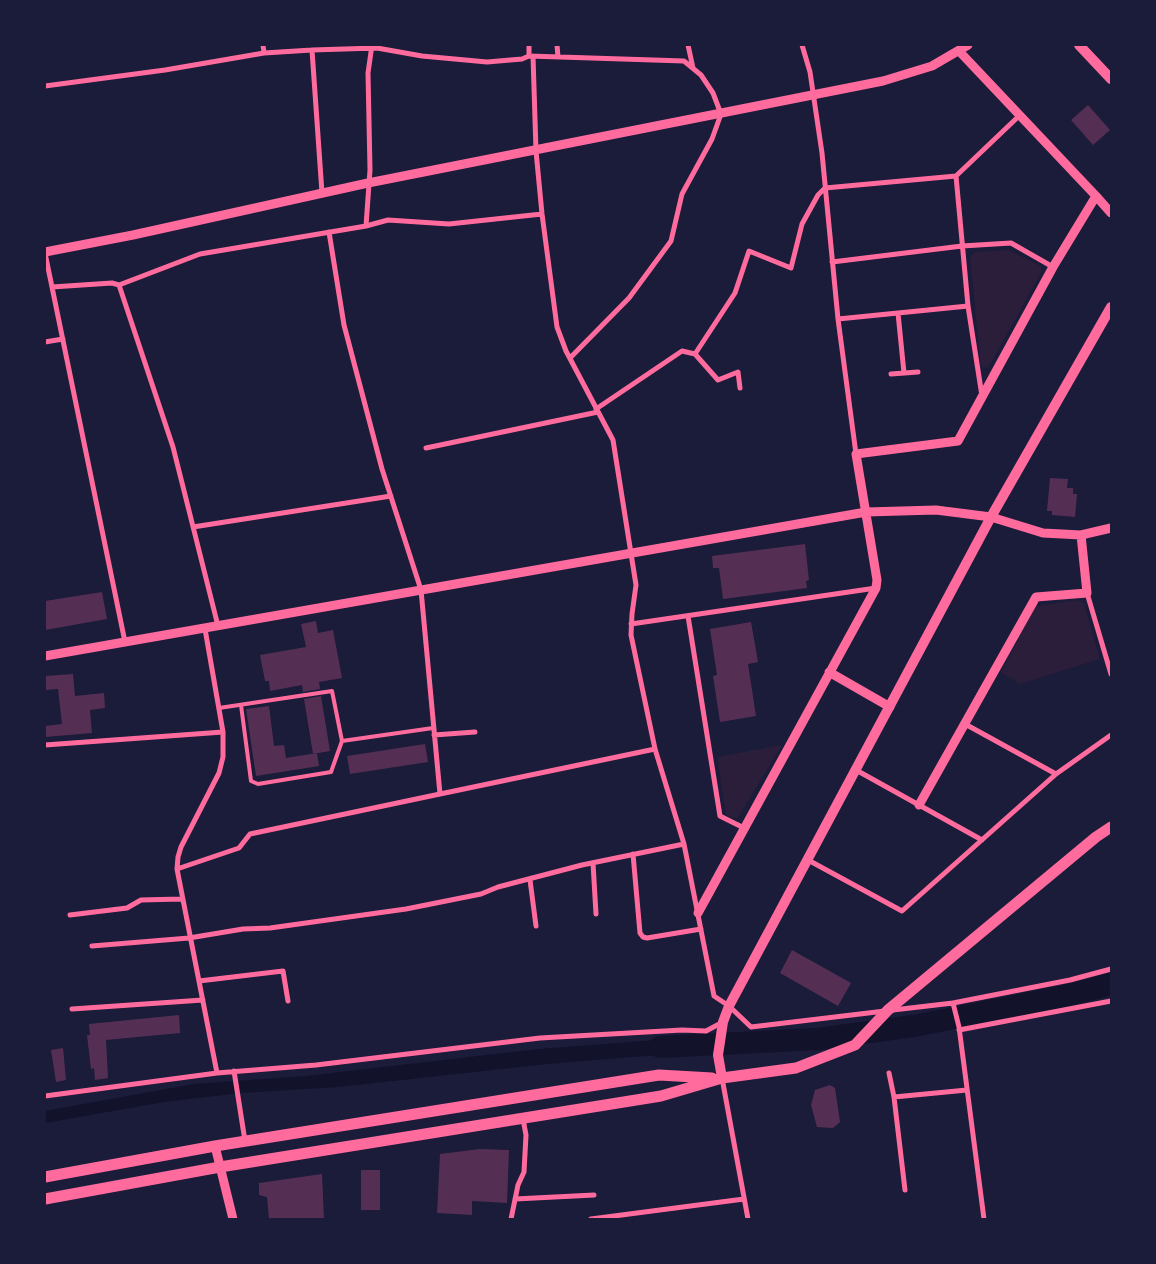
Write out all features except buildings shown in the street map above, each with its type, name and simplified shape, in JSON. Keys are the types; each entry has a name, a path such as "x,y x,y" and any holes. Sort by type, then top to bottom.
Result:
{"main road":[{"path":"1079,45 1111,79"},
{"path":"722,1078 718,1055 723,1022 729,1006 991,517 1111,308"},
{"path":"45,1199 220,1167 661,1096 722,1078 796,1068 855,1044 886,1013 1096,837 1111,827"},
{"path":"45,1176 215,1146 659,1075 722,1078"}],"street":[{"path":"263,45 264,53"},
{"path":"529,45 542,214 557,327 570,358 613,440 636,585 631,624 643,698 655,749 684,844 714,996 729,1006 751,1027 886,1013 953,1003 1070,980 1111,969"},
{"path":"558,45 558,57"},
{"path":"688,45 693,69"},
{"path":"698,913 746,829 876,588 877,580 856,454 838,319 814,96 802,45"},
{"path":"125,643 45,252 133,235 368,183 883,81 932,66 956,48 968,45"},
{"path":"45,86 165,70 264,53 371,47 422,56 486,62 522,59 531,56 684,61 701,75 713,93 721,114 712,139 682,194 671,241 629,298 570,358"},
{"path":"366,226 368,73 371,47"},
{"path":"956,48 1111,213"},
{"path":"312,50 322,193"},
{"path":"825,188 956,176 1020,115"},
{"path":"956,176 968,306 982,398"},
{"path":"695,354 735,293 749,251 791,268 802,224 825,188"},
{"path":"856,454 958,441 1053,267 1096,196"},
{"path":"52,287 112,283 119,285 200,254 366,226 388,220 449,224 542,214"},
{"path":"329,232 344,325 391,496 421,590 440,794"},
{"path":"832,262 962,246 1011,243 1053,267"},
{"path":"119,285 173,447 218,626"},
{"path":"838,319 968,306"},
{"path":"898,313 904,373"},
{"path":"45,342 63,339"},
{"path":"426,448 597,411 682,351 695,354 718,380 738,372 740,388"},
{"path":"891,374 918,372"},
{"path":"193,527 391,496"},
{"path":"45,656 866,512 936,510 991,517 1043,533 1081,535 1111,528"},
{"path":"1081,535 1087,593 1111,674"},
{"path":"631,624 876,588"},
{"path":"919,805 1036,597 1087,593"},
{"path":"688,616 720,816 746,829"},
{"path":"205,629 223,732 222,757 219,773 181,847 177,870 181,899 217,1073"},
{"path":"829,672 890,707"},
{"path":"965,724 1056,774"},
{"path":"45,745 223,732"},
{"path":"434,735 475,732"},
{"path":"808,860 902,911 1056,774 1111,735"},
{"path":"177,870 239,848 250,834 655,749"},
{"path":"856,770 982,840"},
{"path":"92,946 190,938 217,932 270,928 406,909 481,894 498,887 593,863 684,844"},
{"path":"633,854 640,933 642,937 701,929"},
{"path":"593,863 596,914"},
{"path":"530,880 536,926"},
{"path":"70,915 127,908 141,900 181,899"},
{"path":"199,981 283,971 288,1001"},
{"path":"72,1010 203,1000"},
{"path":"959,1028 1111,1001"},
{"path":"953,1003 959,1028 984,1219"},
{"path":"45,1096 217,1073 234,1074 540,1038 682,1030 706,1031 723,1022"},
{"path":"889,1073 894,1097 905,1190"},
{"path":"234,1074 245,1142"},
{"path":"722,1078 748,1219"},
{"path":"894,1097 966,1090"},
{"path":"511,1219 515,1198 524,1172 526,1135 523,1118"},
{"path":"215,1146 233,1219"},
{"path":"515,1198 594,1195"},
{"path":"591,1219 744,1199"}],"lane":[{"path":"219,708 332,691 342,741 330,772 258,784 251,781 241,705"},
{"path":"342,741 433,728"}],"shaded area":[{"path":"1009,250 1041,266 1042,271 988,368 981,367 970,257 975,252"},
{"path":"1078,600 1084,604 1100,659 1020,684 1001,672 1036,606"},
{"path":"782,745 737,819 726,815 717,757"},
{"path":"695,1039 686,1052 547,1064 338,1087 240,1093 164,1102 45,1123 45,1111 194,1084 306,1076 539,1049"}],"waterway":[{"path":"660,1047 818,1039 914,1026 1069,995 1111,984"}]}
